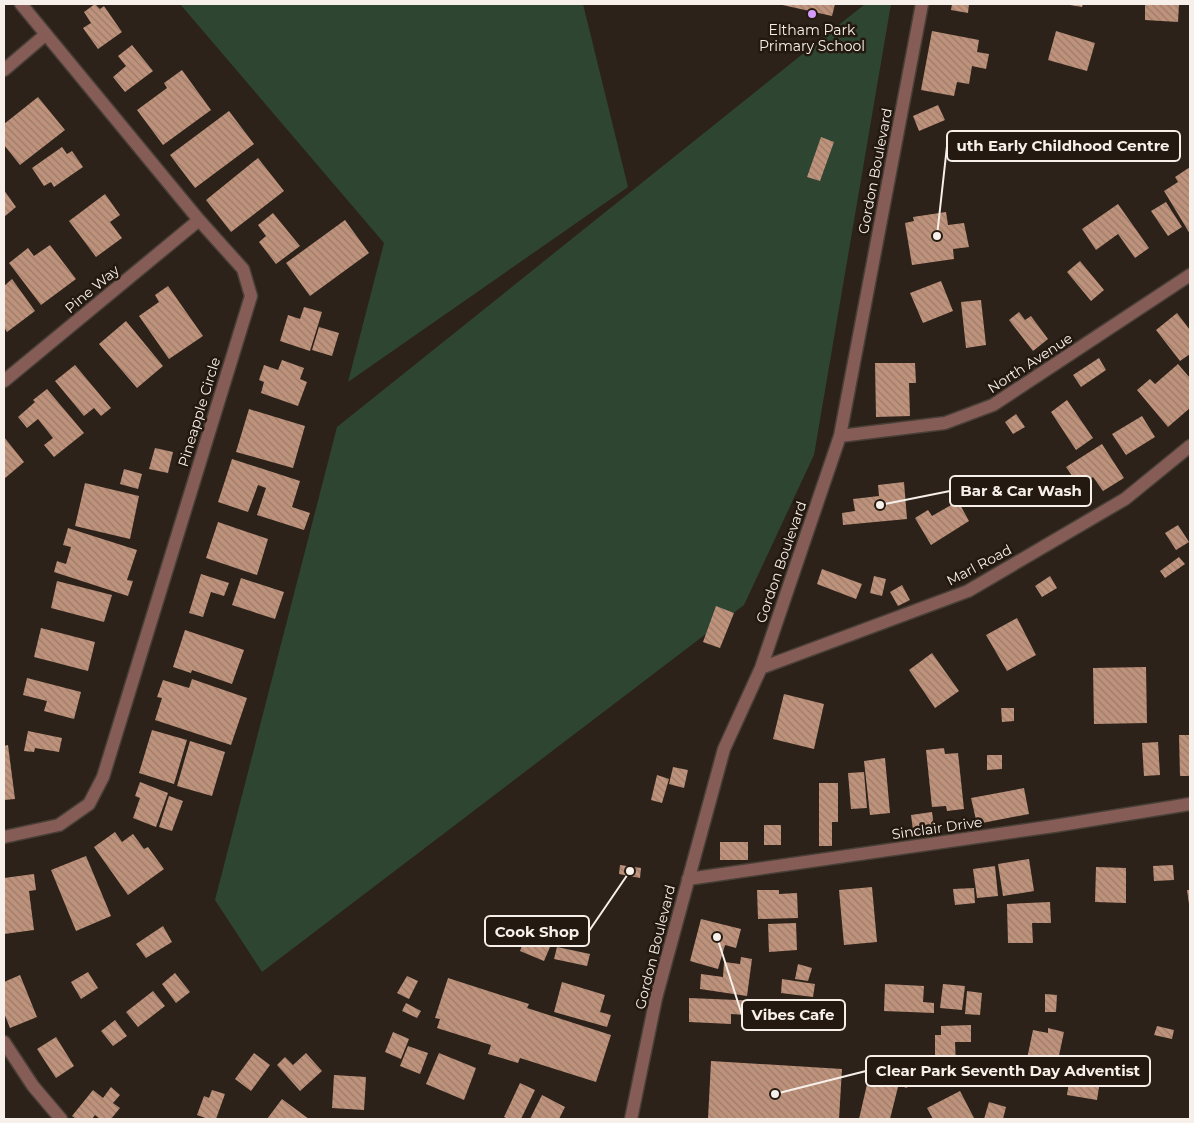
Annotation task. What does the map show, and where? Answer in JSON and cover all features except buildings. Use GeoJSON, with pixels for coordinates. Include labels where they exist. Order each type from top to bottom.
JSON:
{"type":"FeatureCollection","features":[{"type":"Feature","properties":{"kind":"street","name":"Pineapple Circle"},"geometry":{"type":"LineString","coordinates":[[4,837],[59,825],[89,804],[103,777],[251,296],[243,269],[199,220],[21,4]]}},
{"type":"Feature","properties":{"kind":"street","name":"Gordon Boulevard"},"geometry":{"type":"LineString","coordinates":[[631,1119],[656,998],[724,749],[761,668],[840,436],[922,4]]}},
{"type":"Feature","properties":{"kind":"street"},"geometry":{"type":"LineString","coordinates":[[4,70],[46,35]]}},
{"type":"Feature","properties":{"kind":"street","name":"Pine Way"},"geometry":{"type":"LineString","coordinates":[[4,381],[199,220]]}},
{"type":"Feature","properties":{"kind":"street","name":"North Avenue"},"geometry":{"type":"LineString","coordinates":[[840,436],[945,423],[994,405],[1190,275]]}},
{"type":"Feature","properties":{"kind":"street","name":"Marl Road"},"geometry":{"type":"LineString","coordinates":[[761,668],[968,591],[1125,499],[1190,446]]}},
{"type":"Feature","properties":{"kind":"street","name":"Sinclair Drive"},"geometry":{"type":"LineString","coordinates":[[688,879],[1054,826],[1190,804]]}},
{"type":"Feature","properties":{"kind":"street"},"geometry":{"type":"LineString","coordinates":[[4,1042],[33,1086],[61,1119]]}},
{"type":"Feature","properties":{"kind":"green space"},"geometry":{"type":"Polygon","coordinates":[[[180,4],[583,4],[628,187],[348,382],[384,243],[180,4]]]}},
{"type":"Feature","properties":{"kind":"green space"},"geometry":{"type":"Polygon","coordinates":[[[865,4],[891,4],[814,455],[744,605],[262,972],[215,900],[337,427],[865,4]]]}},
{"type":"Feature","properties":{"kind":"place","name":"Eltham Park Primary School"},"geometry":{"type":"Point","coordinates":[812,14]}},
{"type":"Feature","properties":{"kind":"place","name":"uth Early Childhood Centre"},"geometry":{"type":"Point","coordinates":[937,236]}},
{"type":"Feature","properties":{"kind":"place","name":"Bar & Car Wash"},"geometry":{"type":"Point","coordinates":[880,505]}},
{"type":"Feature","properties":{"kind":"place","name":"Cook Shop"},"geometry":{"type":"Point","coordinates":[630,871]}},
{"type":"Feature","properties":{"kind":"place","name":"Vibes Cafe"},"geometry":{"type":"Point","coordinates":[717,937]}},
{"type":"Feature","properties":{"kind":"place","name":"Clear Park Seventh Day Adventist"},"geometry":{"type":"Point","coordinates":[775,1094]}}]}
